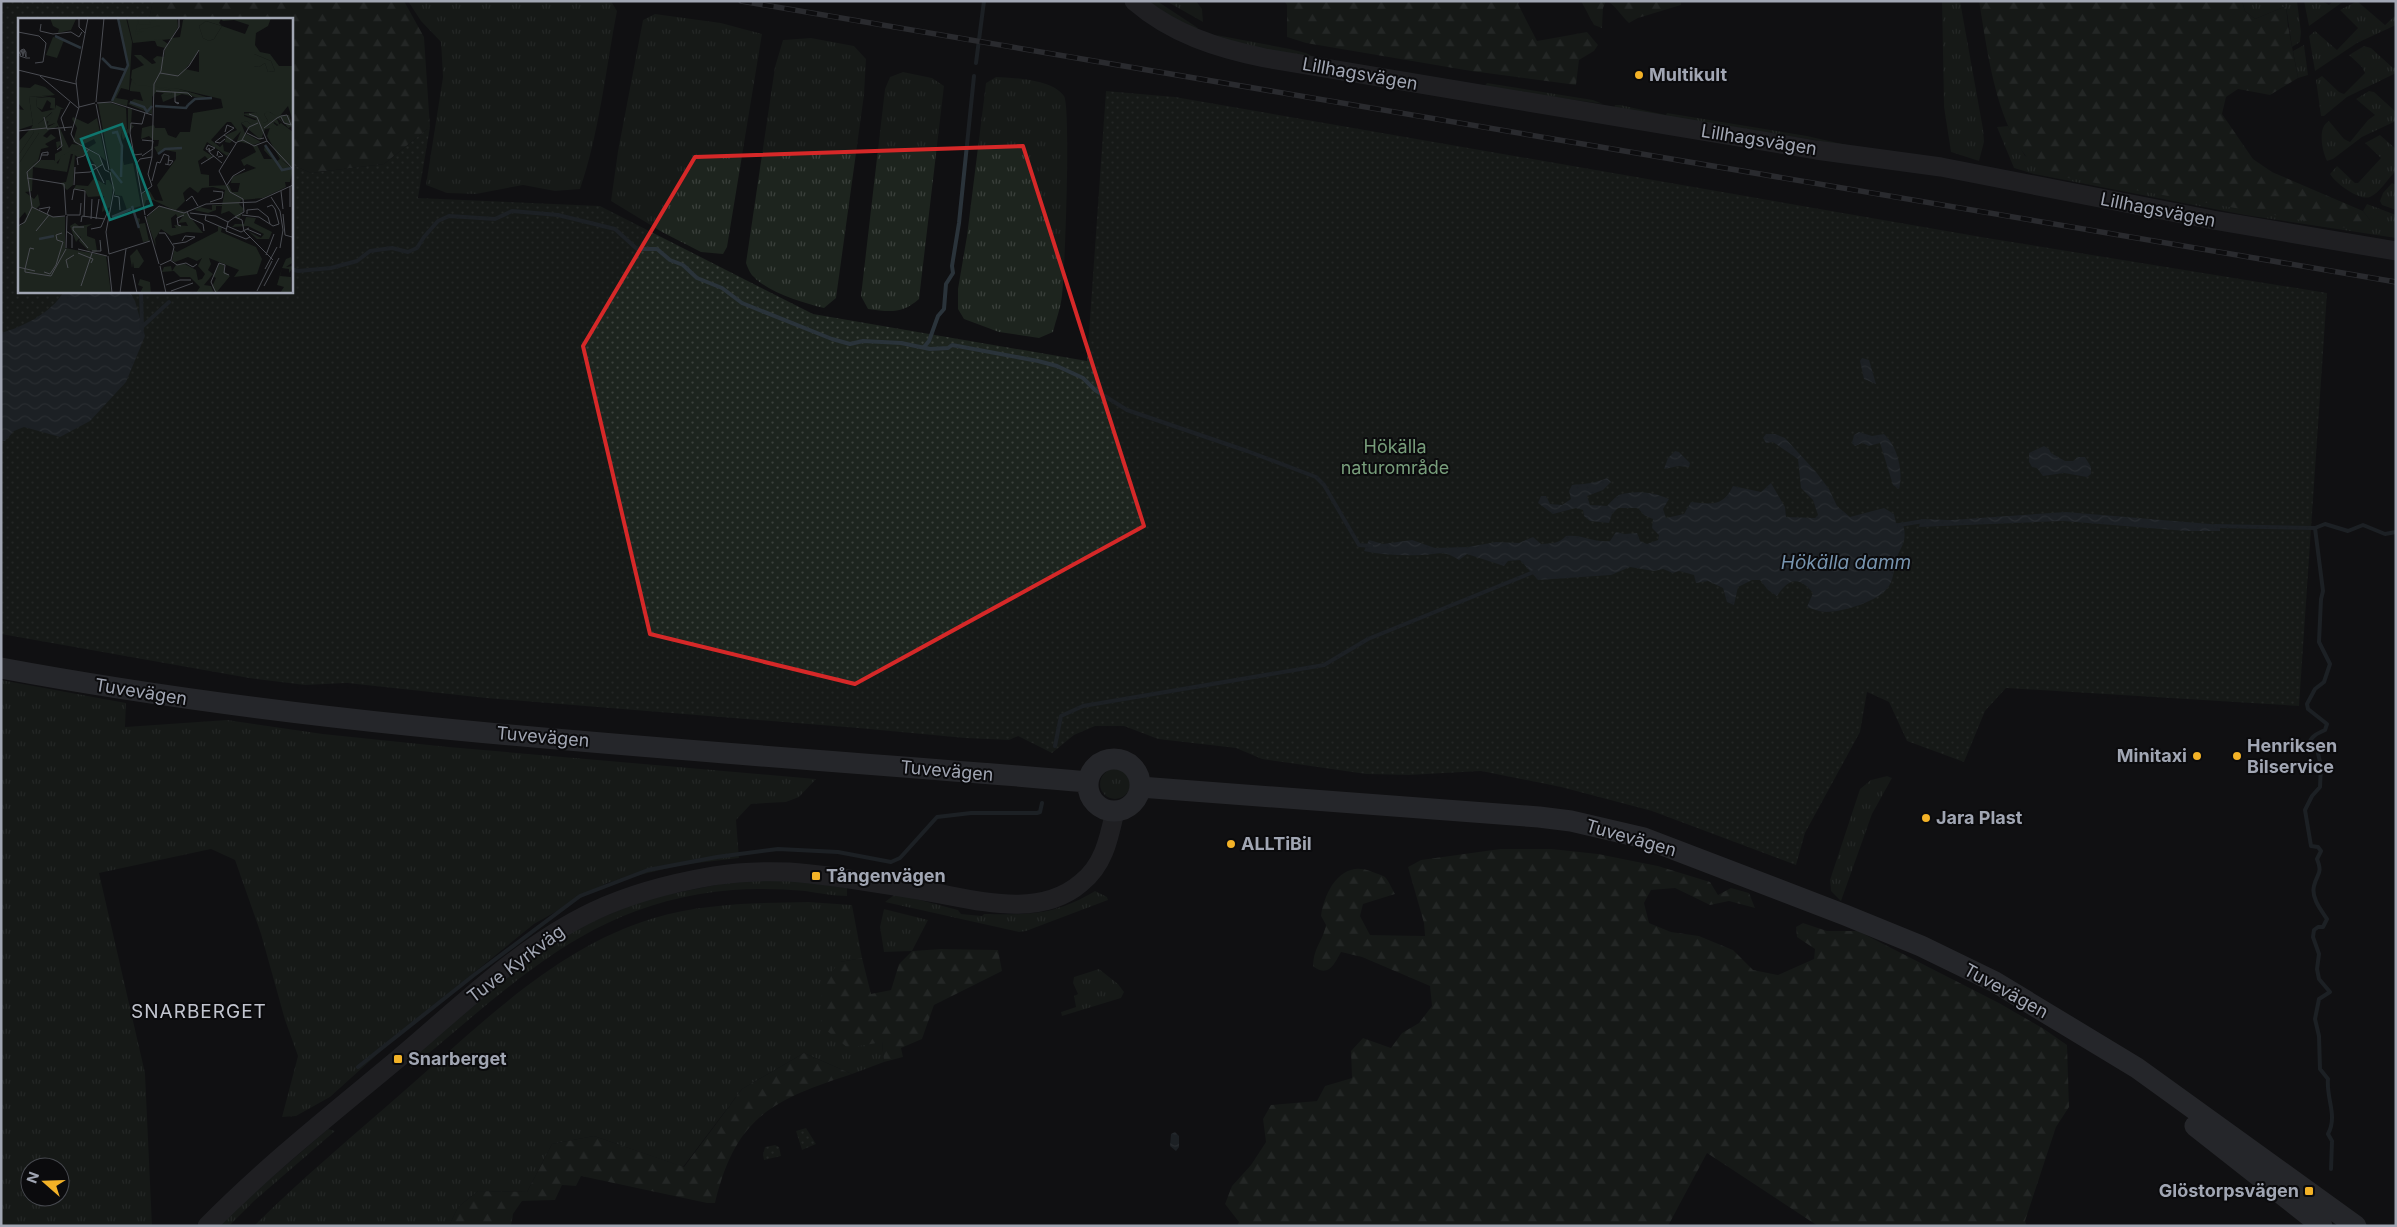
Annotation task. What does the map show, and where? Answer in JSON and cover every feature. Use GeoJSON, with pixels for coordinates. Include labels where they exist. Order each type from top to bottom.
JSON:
{"type":"FeatureCollection","features":[{"type":"Feature","properties":{"kind":"main road","name":"Tuvevägen"},"geometry":{"type":"LineString","coordinates":[[1,668],[197,701],[334,718],[637,746],[1088,782]]}},
{"type":"Feature","properties":{"kind":"main road"},"geometry":{"type":"LineString","coordinates":[[1117,759],[1134,768],[1138,774],[1140,787],[1132,804],[1115,811],[1097,805],[1090,794],[1088,782],[1093,770],[1098,765],[1104,761],[1117,759]]}},
{"type":"Feature","properties":{"kind":"main road","name":"Tuvevägen"},"geometry":{"type":"LineString","coordinates":[[1140,787],[1539,817],[1571,821],[1644,838],[1806,899],[1921,946],[1995,982],[2137,1068],[2356,1226]]}},
{"type":"Feature","properties":{"kind":"main road","name":"Tuvevägen"},"geometry":{"type":"LineString","coordinates":[[2083,1037],[2129,1076],[2322,1226]]}},
{"type":"Feature","properties":{"kind":"street","name":"Lillhagsvägen"},"geometry":{"type":"LineString","coordinates":[[1134,1],[1167,26],[1188,36],[1228,50],[1265,58],[1816,150],[1941,167],[2212,220],[2396,251]]}},
{"type":"Feature","properties":{"kind":"street","name":"Tuve Kyrkväg"},"geometry":{"type":"LineString","coordinates":[[206,1226],[271,1165],[488,983],[548,937],[595,911],[637,894],[681,882],[716,876],[760,872],[816,876],[1004,904],[1040,902],[1071,890],[1087,878],[1099,863],[1105,851],[1115,811]]}},
{"type":"Feature","properties":{"kind":"highlighted area"},"geometry":{"type":"Polygon","coordinates":[[[1023,146],[1144,526],[855,684],[650,634],[583,346],[695,157],[1023,146]]]}},
{"type":"Feature","properties":{"kind":"green space","name":"Hökälla naturområde"},"geometry":{"type":"Polygon","coordinates":[[[1,1],[153,1],[149,18],[18,18],[18,292],[292,292],[292,164],[311,173],[384,164],[430,127],[418,198],[600,206],[813,314],[1087,361],[1106,91],[1175,97],[1987,238],[2327,293],[2299,706],[2006,688],[1985,711],[1964,762],[1907,741],[1889,702],[1867,692],[1860,732],[1805,833],[1796,865],[1652,811],[1561,787],[1481,771],[1409,775],[1366,774],[1262,759],[1236,748],[1158,739],[1124,726],[1095,726],[1074,735],[1052,753],[1018,736],[1009,740],[965,738],[486,698],[347,683],[305,685],[249,678],[1,634],[1,1]]]}},
{"type":"Feature","properties":{"kind":"green space"},"geometry":{"type":"Polygon","coordinates":[[[153,1],[404,1],[424,37],[430,127],[384,164],[311,173],[292,164],[292,18],[149,18],[153,1]]]}},
{"type":"Feature","properties":{"kind":"green space"},"geometry":{"type":"Polygon","coordinates":[[[408,1],[611,1],[617,11],[597,124],[580,189],[555,191],[523,185],[476,194],[447,193],[426,185],[443,77],[441,42],[421,21],[408,1]]]}},
{"type":"Feature","properties":{"kind":"green space"},"geometry":{"type":"Polygon","coordinates":[[[1147,1],[1157,1],[1198,28],[1193,30],[1147,1]]]}},
{"type":"Feature","properties":{"kind":"green space"},"geometry":{"type":"Polygon","coordinates":[[[1166,1],[1196,1],[1202,9],[1203,22],[1166,1]]]}},
{"type":"Feature","properties":{"kind":"green space"},"geometry":{"type":"Polygon","coordinates":[[[1284,1],[1520,1],[1518,4],[1537,41],[1587,32],[1598,45],[1594,51],[1579,60],[1576,85],[1471,71],[1306,43],[1287,37],[1287,5],[1284,1]]]}},
{"type":"Feature","properties":{"kind":"green space"},"geometry":{"type":"Polygon","coordinates":[[[1581,1],[1606,1],[1603,8],[1602,28],[1594,25],[1581,1]]]}},
{"type":"Feature","properties":{"kind":"green space"},"geometry":{"type":"Polygon","coordinates":[[[1607,1],[1681,1],[1681,5],[1638,18],[1629,23],[1607,1]]]}},
{"type":"Feature","properties":{"kind":"green space"},"geometry":{"type":"Polygon","coordinates":[[[1942,1],[1960,1],[1983,129],[1984,142],[1979,161],[1951,152],[1944,107],[1942,1]]]}},
{"type":"Feature","properties":{"kind":"green space"},"geometry":{"type":"Polygon","coordinates":[[[1979,1],[2242,1],[2245,11],[2255,19],[2286,6],[2298,78],[2270,95],[2238,89],[2226,97],[2222,114],[2253,159],[2272,172],[2363,211],[2370,220],[2366,228],[2357,230],[2057,176],[2040,167],[2025,155],[2006,122],[1994,82],[1979,1]]]}},
{"type":"Feature","properties":{"kind":"green space"},"geometry":{"type":"Polygon","coordinates":[[[2242,1],[2297,1],[2301,32],[2300,42],[2292,47],[2286,6],[2255,19],[2245,11],[2242,1]]]}},
{"type":"Feature","properties":{"kind":"green space"},"geometry":{"type":"Polygon","coordinates":[[[2304,1],[2322,1],[2329,5],[2333,1],[2344,1],[2309,26],[2304,1]]]}},
{"type":"Feature","properties":{"kind":"green space"},"geometry":{"type":"Polygon","coordinates":[[[2357,1],[2385,25],[2396,15],[2396,25],[2357,43],[2315,71],[2309,36],[2315,31],[2337,50],[2358,28],[2340,10],[2357,1]]]}},
{"type":"Feature","properties":{"kind":"green space"},"geometry":{"type":"Polygon","coordinates":[[[655,14],[721,23],[762,34],[727,247],[723,254],[701,252],[662,232],[611,201],[618,151],[643,20],[655,14]]]}},
{"type":"Feature","properties":{"kind":"green space"},"geometry":{"type":"Polygon","coordinates":[[[1216,35],[1290,49],[1316,58],[1257,50],[1216,35]]]}},
{"type":"Feature","properties":{"kind":"green space"},"geometry":{"type":"Polygon","coordinates":[[[811,38],[854,46],[866,59],[864,95],[836,298],[824,308],[777,293],[768,288],[753,276],[746,263],[775,67],[783,40],[811,38]]]}},
{"type":"Feature","properties":{"kind":"green space"},"geometry":{"type":"Polygon","coordinates":[[[2304,45],[2308,75],[2298,78],[2293,51],[2304,45]]]}},
{"type":"Feature","properties":{"kind":"green space"},"geometry":{"type":"Polygon","coordinates":[[[2364,46],[2371,48],[2393,68],[2396,67],[2396,73],[2347,97],[2324,116],[2321,116],[2316,80],[2322,76],[2339,92],[2344,94],[2365,73],[2362,67],[2349,55],[2364,46]]]}},
{"type":"Feature","properties":{"kind":"green space"},"geometry":{"type":"Polygon","coordinates":[[[903,72],[932,78],[944,86],[919,299],[901,310],[883,311],[868,309],[861,296],[885,89],[890,77],[903,72]]]}},
{"type":"Feature","properties":{"kind":"green space"},"geometry":{"type":"Polygon","coordinates":[[[996,77],[1033,80],[1051,86],[1064,96],[1066,107],[1067,191],[1062,295],[1053,332],[1039,338],[999,332],[964,319],[958,309],[958,289],[967,236],[986,83],[996,77]]]}},
{"type":"Feature","properties":{"kind":"green space"},"geometry":{"type":"Polygon","coordinates":[[[1487,83],[1593,100],[1603,104],[1484,87],[1487,83]]]}},
{"type":"Feature","properties":{"kind":"green space"},"geometry":{"type":"Polygon","coordinates":[[[2369,91],[2374,92],[2396,112],[2396,121],[2362,137],[2333,159],[2327,161],[2322,140],[2325,124],[2329,121],[2344,139],[2350,142],[2368,120],[2375,115],[2356,99],[2369,91]]]}},
{"type":"Feature","properties":{"kind":"green space"},"geometry":{"type":"Polygon","coordinates":[[[1615,105],[1666,115],[1667,113],[1807,136],[1851,146],[1614,108],[1615,105]]]}},
{"type":"Feature","properties":{"kind":"green space"},"geometry":{"type":"Polygon","coordinates":[[[2008,126],[2025,156],[2370,220],[2363,211],[2367,204],[2396,215],[2396,238],[2245,215],[2034,174],[2014,168],[1997,127],[2008,126]]]}},
{"type":"Feature","properties":{"kind":"green space"},"geometry":{"type":"Polygon","coordinates":[[[2380,135],[2396,149],[2396,171],[2381,189],[2374,195],[2365,198],[2354,194],[2342,186],[2330,174],[2337,166],[2355,183],[2358,183],[2381,158],[2365,143],[2380,135]]]}},
{"type":"Feature","properties":{"kind":"green space"},"geometry":{"type":"Polygon","coordinates":[[[2392,183],[2396,185],[2396,210],[2382,205],[2380,201],[2383,193],[2392,183]]]}},
{"type":"Feature","properties":{"kind":"green space"},"geometry":{"type":"Polygon","coordinates":[[[1,680],[126,703],[125,727],[227,720],[323,734],[449,747],[816,779],[799,797],[786,802],[751,804],[736,820],[739,858],[681,865],[607,883],[534,924],[412,1023],[330,1097],[296,1116],[282,1117],[298,1056],[285,1020],[261,934],[235,860],[211,849],[99,873],[145,1073],[152,1226],[1,1226],[1,680]]]}},
{"type":"Feature","properties":{"kind":"green space"},"geometry":{"type":"Polygon","coordinates":[[[1115,769],[1126,773],[1130,784],[1126,795],[1115,799],[1104,795],[1100,784],[1104,773],[1115,769]]]}},
{"type":"Feature","properties":{"kind":"green space"},"geometry":{"type":"Polygon","coordinates":[[[1887,776],[1892,778],[1872,814],[1841,901],[1831,891],[1830,880],[1860,789],[1871,780],[1887,776]]]}},
{"type":"Feature","properties":{"kind":"green space"},"geometry":{"type":"Polygon","coordinates":[[[1500,849],[1552,849],[1598,854],[1658,866],[1710,882],[1718,895],[1731,888],[1749,893],[1755,908],[1729,901],[1710,905],[1675,888],[1651,890],[1644,903],[1649,923],[1671,932],[1699,936],[1733,950],[1753,970],[1778,975],[1814,959],[1815,949],[1797,937],[1796,927],[1803,923],[1827,931],[1858,931],[1999,1003],[2044,1029],[2067,1045],[2069,1107],[2056,1127],[2025,1221],[2027,1226],[1818,1226],[1707,1153],[1668,1226],[1237,1226],[1239,1222],[1225,1204],[1232,1186],[1251,1165],[1266,1142],[1263,1119],[1271,1105],[1317,1101],[1325,1086],[1352,1078],[1351,1051],[1363,1038],[1391,1048],[1402,1033],[1419,1023],[1432,1006],[1430,986],[1362,957],[1341,952],[1333,965],[1327,970],[1323,971],[1313,966],[1316,949],[1326,925],[1321,916],[1330,888],[1343,874],[1351,870],[1360,869],[1384,876],[1395,894],[1363,904],[1360,916],[1370,935],[1425,936],[1424,923],[1408,867],[1421,860],[1500,849]]]}},
{"type":"Feature","properties":{"kind":"green space"},"geometry":{"type":"Polygon","coordinates":[[[789,880],[847,888],[847,896],[787,890],[733,890],[683,897],[637,910],[596,929],[558,951],[521,977],[411,1068],[406,1061],[510,973],[575,929],[645,899],[736,881],[789,880]]]}},
{"type":"Feature","properties":{"kind":"green space"},"geometry":{"type":"Polygon","coordinates":[[[1095,891],[1107,897],[1108,900],[1019,932],[885,902],[894,895],[901,895],[958,910],[961,914],[982,916],[984,914],[1042,912],[1067,905],[1095,891]]]}},
{"type":"Feature","properties":{"kind":"green space"},"geometry":{"type":"Polygon","coordinates":[[[808,902],[852,905],[862,958],[840,962],[882,1042],[884,1062],[852,1074],[804,1053],[742,1089],[683,1167],[594,1136],[552,1144],[527,1192],[478,1191],[458,1207],[449,1226],[254,1226],[309,1174],[490,1015],[552,968],[584,948],[618,931],[654,918],[692,909],[731,905],[808,902]]]}},
{"type":"Feature","properties":{"kind":"green space"},"geometry":{"type":"Polygon","coordinates":[[[884,909],[928,920],[912,951],[884,952],[880,927],[884,909]]]}},
{"type":"Feature","properties":{"kind":"green space"},"geometry":{"type":"Polygon","coordinates":[[[941,949],[998,950],[1002,971],[934,1005],[922,1039],[901,1048],[903,1057],[884,1062],[882,1042],[848,1048],[821,1026],[822,983],[840,962],[862,958],[871,994],[891,990],[899,964],[912,951],[941,949]]]}},
{"type":"Feature","properties":{"kind":"green space"},"geometry":{"type":"Polygon","coordinates":[[[1099,969],[1118,984],[1124,992],[1121,998],[1062,1016],[1061,1012],[1076,1007],[1074,996],[1078,994],[1073,983],[1074,977],[1099,969]]]}},
{"type":"Feature","properties":{"kind":"green space"},"geometry":{"type":"Polygon","coordinates":[[[804,1053],[852,1074],[800,1093],[779,1103],[762,1116],[747,1131],[734,1150],[715,1203],[707,1203],[581,1176],[576,1186],[562,1185],[555,1200],[522,1201],[513,1214],[511,1226],[449,1226],[458,1207],[478,1191],[527,1192],[552,1144],[594,1136],[684,1167],[742,1089],[804,1053]]]}},
{"type":"Feature","properties":{"kind":"green space"},"geometry":{"type":"Polygon","coordinates":[[[806,1128],[816,1144],[802,1150],[796,1131],[806,1128]]]}},
{"type":"Feature","properties":{"kind":"green space"},"geometry":{"type":"Polygon","coordinates":[[[328,1129],[335,1131],[254,1201],[229,1226],[215,1226],[328,1129]]]}},
{"type":"Feature","properties":{"kind":"green space"},"geometry":{"type":"Polygon","coordinates":[[[775,1145],[779,1147],[781,1156],[764,1160],[765,1147],[775,1145]]]}},
{"type":"Feature","properties":{"kind":"water"},"geometry":{"type":"Polygon","coordinates":[[[63,292],[127,292],[131,294],[135,301],[145,336],[126,382],[90,421],[60,437],[24,427],[14,431],[5,441],[1,441],[1,333],[37,318],[59,299],[63,292]]]}},
{"type":"Feature","properties":{"kind":"water"},"geometry":{"type":"Polygon","coordinates":[[[1862,358],[1869,360],[1876,384],[1864,379],[1860,361],[1862,358]]]}},
{"type":"Feature","properties":{"kind":"water"},"geometry":{"type":"Polygon","coordinates":[[[1859,432],[1872,436],[1884,434],[1889,439],[1896,452],[1900,467],[1899,489],[1893,485],[1880,443],[1869,446],[1862,443],[1855,446],[1852,443],[1854,435],[1859,432]]]}},
{"type":"Feature","properties":{"kind":"water","name":"Hökälla damm"},"geometry":{"type":"Polygon","coordinates":[[[1766,434],[1775,434],[1785,438],[1829,489],[1837,506],[1850,517],[1884,508],[1894,514],[1896,523],[1903,524],[1903,545],[1896,561],[1892,579],[1889,586],[1878,596],[1851,608],[1824,612],[1807,607],[1813,593],[1799,582],[1794,581],[1790,583],[1777,596],[1768,590],[1760,580],[1752,580],[1738,587],[1734,605],[1727,602],[1723,588],[1708,581],[1696,583],[1694,575],[1679,571],[1673,573],[1663,569],[1654,571],[1630,567],[1611,575],[1538,580],[1520,560],[1508,561],[1504,566],[1467,554],[1459,560],[1440,553],[1400,555],[1364,551],[1369,540],[1383,544],[1412,540],[1435,548],[1468,547],[1496,542],[1519,543],[1533,537],[1541,544],[1555,543],[1566,536],[1610,541],[1616,532],[1625,534],[1637,533],[1640,541],[1647,544],[1658,540],[1659,535],[1652,528],[1653,519],[1644,515],[1638,508],[1618,508],[1612,514],[1609,523],[1590,521],[1584,516],[1583,510],[1576,508],[1553,514],[1538,503],[1541,496],[1546,496],[1550,504],[1562,505],[1571,499],[1569,491],[1572,485],[1585,484],[1607,478],[1611,482],[1603,490],[1587,496],[1590,505],[1607,506],[1617,496],[1625,493],[1651,493],[1669,499],[1663,509],[1666,518],[1684,514],[1691,502],[1716,503],[1721,501],[1733,486],[1761,492],[1771,483],[1785,507],[1786,517],[1815,518],[1818,515],[1813,500],[1801,488],[1798,459],[1773,442],[1766,443],[1763,438],[1766,434]]]}},
{"type":"Feature","properties":{"kind":"water"},"geometry":{"type":"Polygon","coordinates":[[[2044,446],[2051,453],[2065,461],[2073,461],[2078,457],[2085,457],[2091,467],[2091,474],[2087,477],[2064,473],[2043,476],[2037,468],[2032,467],[2029,462],[2029,453],[2044,446]]]}},
{"type":"Feature","properties":{"kind":"water"},"geometry":{"type":"Polygon","coordinates":[[[1675,451],[1679,452],[1690,463],[1689,467],[1679,466],[1664,469],[1668,458],[1675,451]]]}},
{"type":"Feature","properties":{"kind":"water"},"geometry":{"type":"Polygon","coordinates":[[[2066,512],[2220,525],[2220,531],[2186,531],[2063,521],[1919,527],[1921,519],[1951,520],[2066,512]]]}},
{"type":"Feature","properties":{"kind":"water"},"geometry":{"type":"Polygon","coordinates":[[[1175,1132],[1179,1136],[1179,1147],[1176,1151],[1170,1146],[1171,1134],[1175,1132]]]}},
{"type":"Feature","properties":{"kind":"waterway"},"geometry":{"type":"LineString","coordinates":[[976,63],[984,1]]}},
{"type":"Feature","properties":{"kind":"waterway"},"geometry":{"type":"LineString","coordinates":[[924,347],[929,341],[938,316],[944,309],[946,284],[953,273],[952,266],[959,223],[974,76]]}},
{"type":"Feature","properties":{"kind":"waterway"},"geometry":{"type":"LineString","coordinates":[[292,269],[298,271],[331,268],[357,261],[370,251],[392,248],[408,252],[417,248],[438,221],[449,216],[495,219],[512,211],[558,215],[615,229],[637,249],[657,249],[670,260],[683,265],[697,278],[722,288],[742,303],[832,339],[850,344],[863,341],[901,343],[930,349],[948,348],[952,345],[1057,366],[1083,378],[1095,390],[1127,410],[1316,477],[1324,485],[1359,545],[1371,546]]}},
{"type":"Feature","properties":{"kind":"waterway"},"geometry":{"type":"LineString","coordinates":[[141,292],[142,329]]}},
{"type":"Feature","properties":{"kind":"waterway"},"geometry":{"type":"LineString","coordinates":[[143,326],[169,302]]}},
{"type":"Feature","properties":{"kind":"waterway"},"geometry":{"type":"LineString","coordinates":[[1899,525],[1924,521]]}},
{"type":"Feature","properties":{"kind":"waterway"},"geometry":{"type":"LineString","coordinates":[[2215,526],[2315,528],[2325,524],[2348,531],[2363,525],[2385,534],[2396,532]]}},
{"type":"Feature","properties":{"kind":"waterway"},"geometry":{"type":"LineString","coordinates":[[2315,528],[2323,591],[2319,642],[2330,664],[2324,682],[2315,689],[2307,704],[2308,709],[2327,724],[2325,730],[2313,737],[2309,744],[2317,749],[2321,766],[2320,787],[2312,796],[2305,810],[2311,846],[2318,847],[2321,851],[2317,859],[2319,871],[2313,890],[2314,895],[2317,904],[2327,919],[2323,927],[2318,927],[2314,930],[2313,937],[2319,954],[2317,969],[2319,979],[2330,992],[2319,999],[2315,1019],[2319,1036],[2320,1069],[2328,1079],[2332,1114],[2331,1127],[2328,1134],[2332,1141],[2331,1169]]}},
{"type":"Feature","properties":{"kind":"waterway"},"geometry":{"type":"LineString","coordinates":[[1055,746],[1061,716],[1083,706],[1324,665],[1368,639],[1536,571]]}},
{"type":"Feature","properties":{"kind":"waterway"},"geometry":{"type":"LineString","coordinates":[[358,1067],[474,975],[580,896],[648,870],[717,857],[778,849],[838,852],[891,862],[900,858],[937,817],[971,813],[1037,813],[1040,812],[1042,803]]}},
{"type":"Feature","properties":{"kind":"railway"},"geometry":{"type":"LineString","coordinates":[[741,1],[2396,282]]}},
{"type":"Feature","properties":{"kind":"place","name":"Multikult"},"geometry":{"type":"Point","coordinates":[1639,75]}},
{"type":"Feature","properties":{"kind":"place","name":"Minitaxi"},"geometry":{"type":"Point","coordinates":[2197,756]}},
{"type":"Feature","properties":{"kind":"place","name":"Henriksen Bilservice"},"geometry":{"type":"Point","coordinates":[2237,756]}},
{"type":"Feature","properties":{"kind":"place","name":"Jara Plast"},"geometry":{"type":"Point","coordinates":[1926,818]}},
{"type":"Feature","properties":{"kind":"place","name":"ALLTiBil"},"geometry":{"type":"Point","coordinates":[1231,844]}},
{"type":"Feature","properties":{"kind":"place","name":"Tångenvägen"},"geometry":{"type":"Point","coordinates":[816,876]}},
{"type":"Feature","properties":{"kind":"place","name":"Snarberget"},"geometry":{"type":"Point","coordinates":[398,1059]}},
{"type":"Feature","properties":{"kind":"place","name":"Glöstorpsvägen"},"geometry":{"type":"Point","coordinates":[2309,1191]}},
{"type":"Feature","properties":{"kind":"district","name":"SNARBERGET"},"geometry":{"type":"Point","coordinates":[199,1011]}}]}
